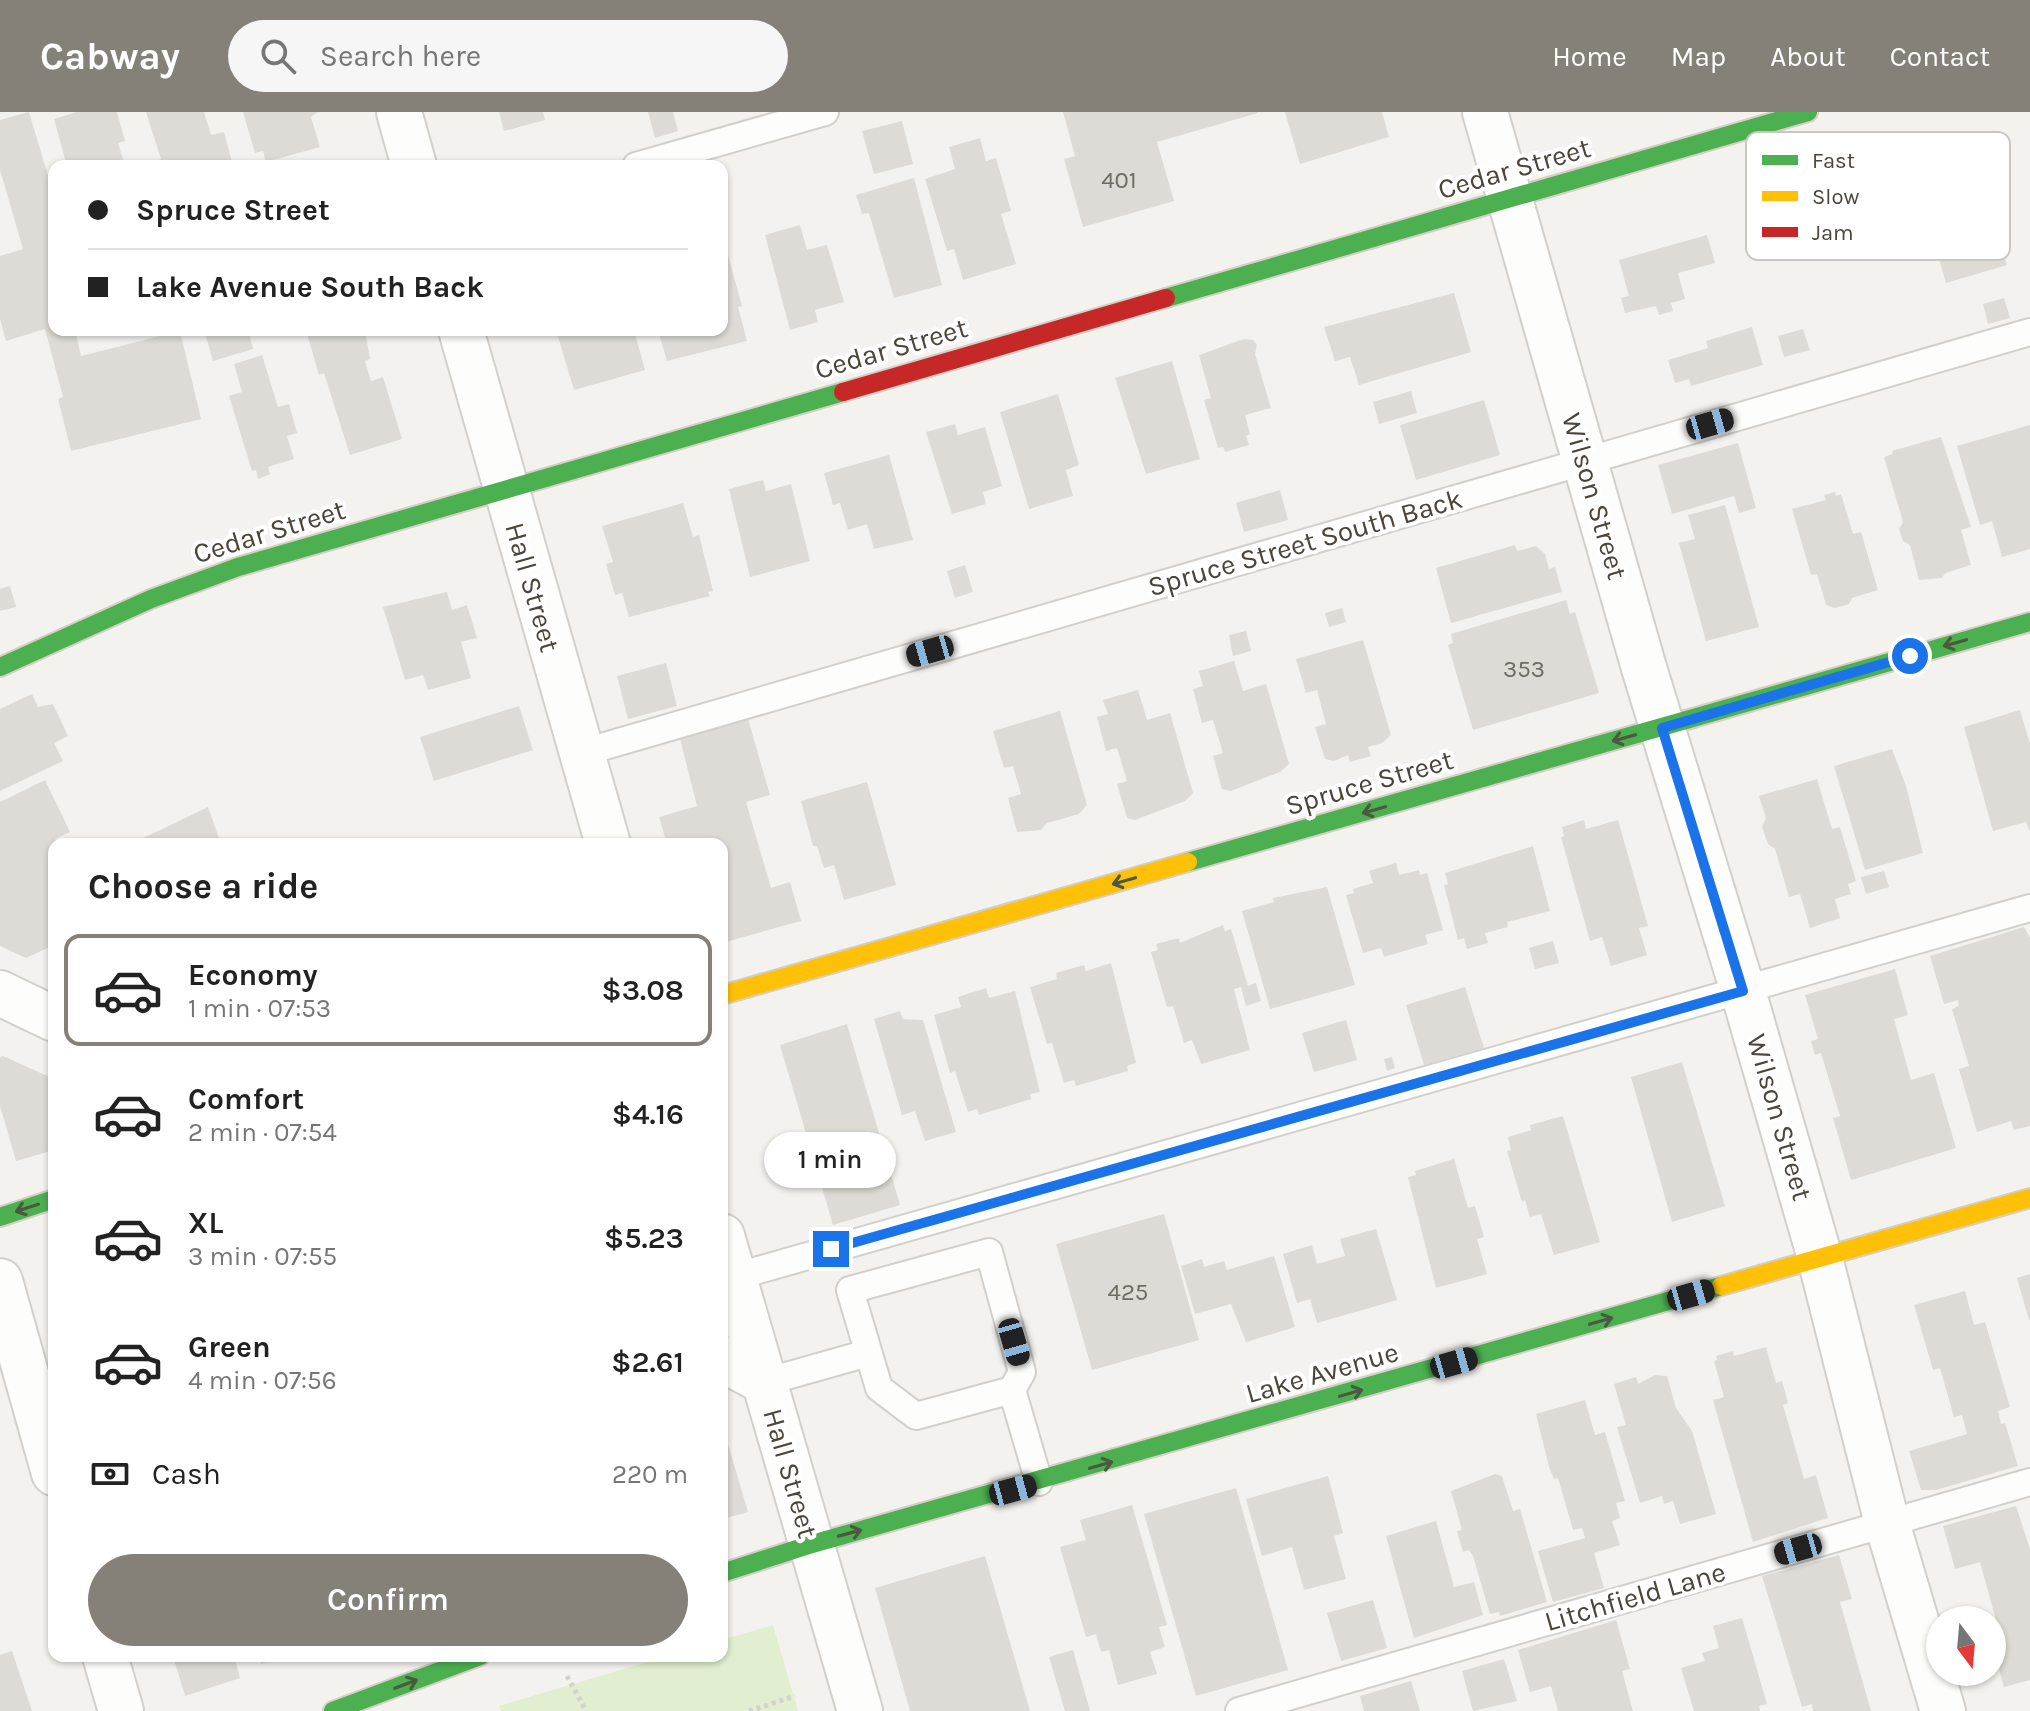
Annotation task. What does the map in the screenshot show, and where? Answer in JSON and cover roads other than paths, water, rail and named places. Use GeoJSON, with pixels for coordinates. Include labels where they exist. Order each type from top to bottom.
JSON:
{"type":"FeatureCollection","features":[{"type":"Feature","properties":{"kind":"street"},"geometry":{"type":"LineString","coordinates":[[399,112],[412,160]]}},
{"type":"Feature","properties":{"kind":"street","name":"Wilson Street"},"geometry":{"type":"LineString","coordinates":[[1485,112],[1662,728],[1743,991],[1820,1258],[1887,1523],[1943,1711]]}},
{"type":"Feature","properties":{"kind":"street","name":"Cedar Street"},"geometry":{"type":"LineString","coordinates":[[0,667],[136,605],[238,567],[1808,112]]}},
{"type":"Feature","properties":{"kind":"street","name":"Hall Street"},"geometry":{"type":"LineString","coordinates":[[463,336],[606,838]]}},
{"type":"Feature","properties":{"kind":"street","name":"Spruce Street"},"geometry":{"type":"LineString","coordinates":[[728,993],[2030,622]]}},
{"type":"Feature","properties":{"kind":"street"},"geometry":{"type":"LineString","coordinates":[[0,993],[48,1016]]}},
{"type":"Feature","properties":{"kind":"street","name":"Lake Avenue"},"geometry":{"type":"LineString","coordinates":[[728,1571],[812,1544],[2030,1198]]}},
{"type":"Feature","properties":{"kind":"street"},"geometry":{"type":"LineString","coordinates":[[0,1217],[48,1201]]}},
{"type":"Feature","properties":{"kind":"street","name":"Hall Street"},"geometry":{"type":"LineString","coordinates":[[728,1256],[860,1711]]}},
{"type":"Feature","properties":{"kind":"street"},"geometry":{"type":"LineString","coordinates":[[0,1281],[48,1452]]}},
{"type":"Feature","properties":{"kind":"street"},"geometry":{"type":"LineString","coordinates":[[728,1362],[765,1382]]}},
{"type":"Feature","properties":{"kind":"street"},"geometry":{"type":"LineString","coordinates":[[107,1662],[121,1711]]}},
{"type":"Feature","properties":{"kind":"street"},"geometry":{"type":"LineString","coordinates":[[333,1711],[464,1662]]}},
{"type":"Feature","properties":{"kind":"lane"},"geometry":{"type":"LineString","coordinates":[[657,160],[825,112]]}},
{"type":"Feature","properties":{"kind":"lane","name":"Spruce Street South Back"},"geometry":{"type":"LineString","coordinates":[[581,753],[2030,332]]}},
{"type":"Feature","properties":{"kind":"lane"},"geometry":{"type":"LineString","coordinates":[[734,1277],[2030,908]]}},
{"type":"Feature","properties":{"kind":"lane"},"geometry":{"type":"LineString","coordinates":[[1012,1390],[916,1416],[879,1388],[850,1290],[989,1252],[1022,1372],[1012,1390],[1039,1482]]}},
{"type":"Feature","properties":{"kind":"lane"},"geometry":{"type":"LineString","coordinates":[[765,1382],[868,1353]]}},
{"type":"Feature","properties":{"kind":"lane","name":"Litchfield Lane"},"geometry":{"type":"LineString","coordinates":[[1239,1711],[2030,1482]]}}]}
